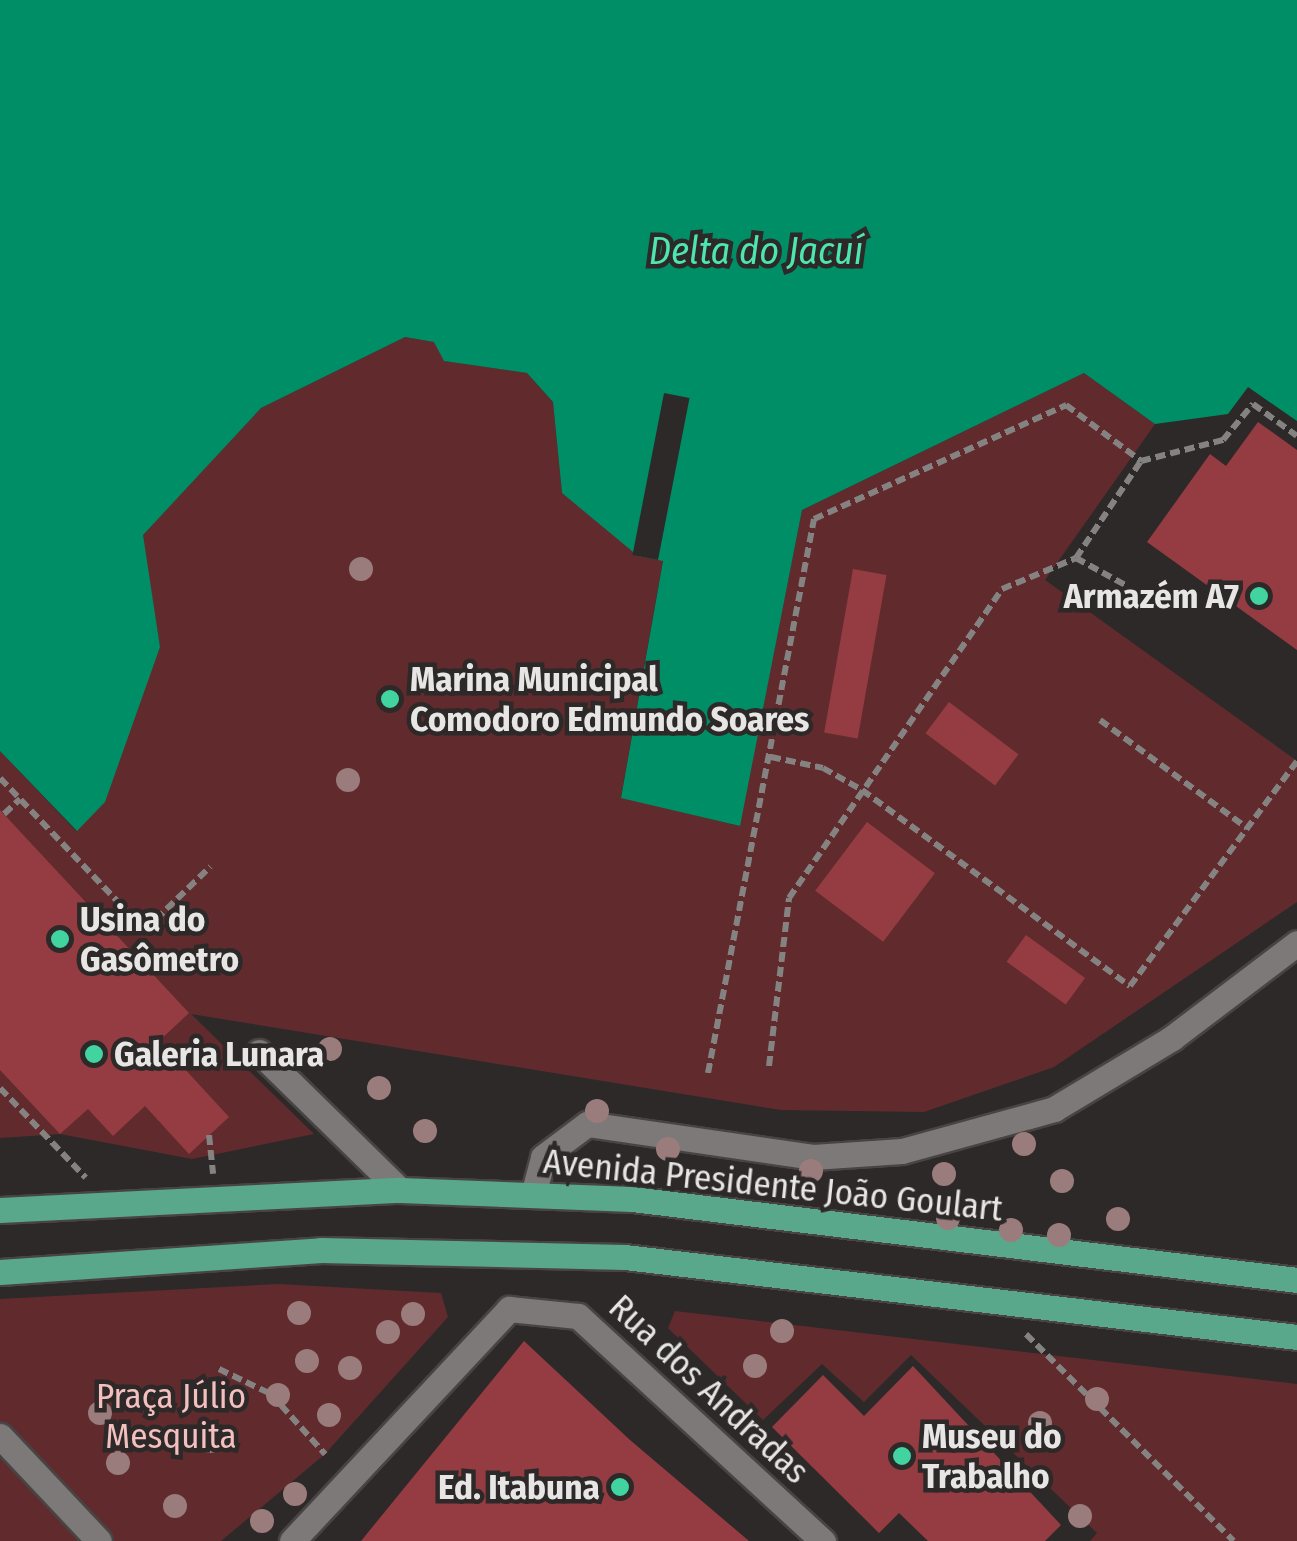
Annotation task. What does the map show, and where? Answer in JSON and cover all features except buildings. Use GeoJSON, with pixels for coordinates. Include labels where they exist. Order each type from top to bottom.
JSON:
{"type":"FeatureCollection","features":[{"type":"Feature","properties":{"kind":"main road","name":"Avenida Presidente João Goulart"},"geometry":{"type":"LineString","coordinates":[[0,1210],[108,1200],[400,1190],[632,1198],[1297,1280]]}},
{"type":"Feature","properties":{"kind":"main road"},"geometry":{"type":"LineString","coordinates":[[0,1272],[321,1250],[625,1257],[1000,1308],[1297,1337]]}},
{"type":"Feature","properties":{"kind":"street"},"geometry":{"type":"LineString","coordinates":[[533,1195],[543,1157],[588,1124],[813,1157],[902,1151],[1054,1109],[1172,1038],[1297,943]]}},
{"type":"Feature","properties":{"kind":"street"},"geometry":{"type":"LineString","coordinates":[[259,1052],[400,1190]]}},
{"type":"Feature","properties":{"kind":"street","name":"Rua dos Andradas"},"geometry":{"type":"LineString","coordinates":[[292,1541],[509,1309],[578,1316],[823,1541]]}},
{"type":"Feature","properties":{"kind":"street"},"geometry":{"type":"LineString","coordinates":[[0,1436],[99,1541]]}},
{"type":"Feature","properties":{"kind":"path"},"geometry":{"type":"LineString","coordinates":[[708,1073],[814,518],[1066,404],[1140,461]]}},
{"type":"Feature","properties":{"kind":"path"},"geometry":{"type":"LineString","coordinates":[[769,1066],[789,898],[1002,589],[1076,558],[1140,461],[1223,440],[1253,404],[1297,436]]}},
{"type":"Feature","properties":{"kind":"path"},"geometry":{"type":"LineString","coordinates":[[1076,558],[1127,586]]}},
{"type":"Feature","properties":{"kind":"path"},"geometry":{"type":"LineString","coordinates":[[1100,720],[1247,828]]}},
{"type":"Feature","properties":{"kind":"path"},"geometry":{"type":"LineString","coordinates":[[771,758],[823,768],[862,790],[1130,986],[1297,761]]}},
{"type":"Feature","properties":{"kind":"path"},"geometry":{"type":"LineString","coordinates":[[0,778],[146,930],[210,867]]}},
{"type":"Feature","properties":{"kind":"path"},"geometry":{"type":"LineString","coordinates":[[4,814],[20,799]]}},
{"type":"Feature","properties":{"kind":"path"},"geometry":{"type":"LineString","coordinates":[[0,1088],[108,1200]]}},
{"type":"Feature","properties":{"kind":"path"},"geometry":{"type":"LineString","coordinates":[[209,1136],[214,1195]]}},
{"type":"Feature","properties":{"kind":"path"},"geometry":{"type":"LineString","coordinates":[[1000,1308],[1234,1541]]}},
{"type":"Feature","properties":{"kind":"path"},"geometry":{"type":"LineString","coordinates":[[219,1369],[271,1394],[325,1454]]}},
{"type":"Feature","properties":{"kind":"green space","name":"Marina Municipal Comodoro Edmundo Soares"},"geometry":{"type":"Polygon","coordinates":[[[405,337],[435,342],[445,361],[527,373],[553,402],[562,493],[663,560],[621,797],[739,826],[802,510],[1084,373],[1155,424],[1045,580],[1297,761],[1297,902],[1054,1067],[924,1112],[781,1110],[191,1014],[314,1134],[192,1159],[60,1134],[0,1138],[0,751],[76,831],[160,647],[142,535],[261,408],[405,337]]]}},
{"type":"Feature","properties":{"kind":"green space","name":"Praça Júlio Mesquita"},"geometry":{"type":"Polygon","coordinates":[[[278,1284],[441,1293],[448,1317],[325,1454],[221,1541],[0,1541],[0,1299],[278,1284]]]}},
{"type":"Feature","properties":{"kind":"green space"},"geometry":{"type":"Polygon","coordinates":[[[675,1311],[1297,1384],[1297,1541],[1090,1541],[1097,1533],[911,1355],[864,1402],[822,1364],[763,1420],[668,1328],[675,1311]]]}},
{"type":"Feature","properties":{"kind":"water","name":"Delta do Jacuí"},"geometry":{"type":"Polygon","coordinates":[[[0,0],[1297,0],[1297,421],[1248,387],[1228,414],[1155,424],[1084,373],[802,510],[740,826],[621,798],[663,561],[638,556],[562,493],[553,402],[527,373],[444,361],[434,342],[405,337],[261,408],[143,535],[160,647],[105,802],[77,831],[0,751],[0,0]]]}},
{"type":"Feature","properties":{"kind":"pier"},"geometry":{"type":"Polygon","coordinates":[[[664,393],[690,398],[658,560],[633,555],[664,393]]]}},
{"type":"Feature","properties":{"kind":"place","name":"Armazém A7"},"geometry":{"type":"Point","coordinates":[1259,596]}},
{"type":"Feature","properties":{"kind":"place","name":"Marina Municipal Comodoro Edmundo Soares"},"geometry":{"type":"Point","coordinates":[390,699]}},
{"type":"Feature","properties":{"kind":"place","name":"Usina do Gasômetro"},"geometry":{"type":"Point","coordinates":[60,939]}},
{"type":"Feature","properties":{"kind":"place","name":"Galeria Lunara"},"geometry":{"type":"Point","coordinates":[94,1054]}},
{"type":"Feature","properties":{"kind":"place","name":"Museu do Trabalho"},"geometry":{"type":"Point","coordinates":[902,1456]}},
{"type":"Feature","properties":{"kind":"place","name":"Ed. Itabuna"},"geometry":{"type":"Point","coordinates":[620,1487]}}]}
